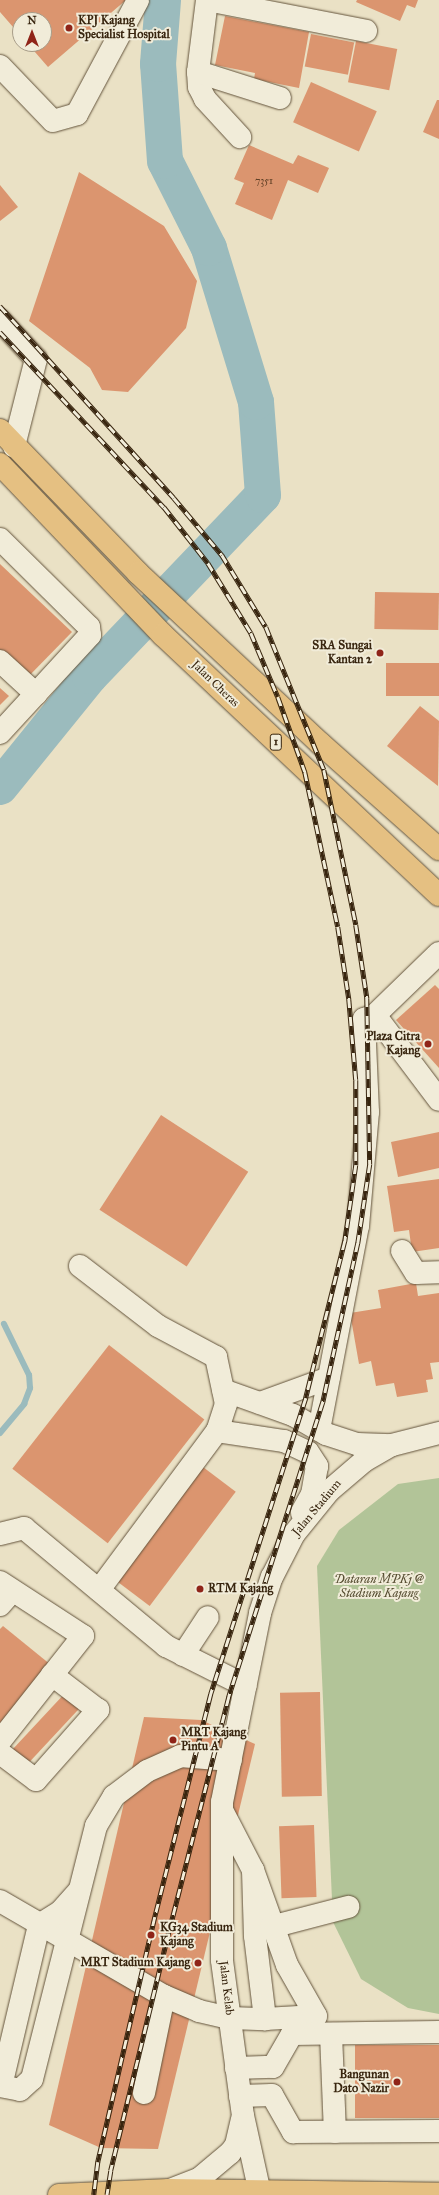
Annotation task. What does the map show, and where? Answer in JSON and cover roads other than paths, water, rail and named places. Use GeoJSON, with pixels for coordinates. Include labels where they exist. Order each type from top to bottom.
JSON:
{"type":"FeatureCollection","features":[{"type":"Feature","properties":{"kind":"main road","name":"1"},"geometry":{"type":"LineString","coordinates":[[7,438],[138,573],[321,744],[439,849]]}},
{"type":"Feature","properties":{"kind":"main road","name":"Jalan Cheras"},"geometry":{"type":"LineString","coordinates":[[0,464],[118,589],[164,635],[439,895]]}},
{"type":"Feature","properties":{"kind":"main road"},"geometry":{"type":"LineString","coordinates":[[59,2195],[168,2190],[260,2194],[439,2194]]}},
{"type":"Feature","properties":{"kind":"street"},"geometry":{"type":"LineString","coordinates":[[0,66],[53,121],[77,114],[138,0]]}},
{"type":"Feature","properties":{"kind":"street"},"geometry":{"type":"LineString","coordinates":[[240,137],[205,99],[199,87],[198,72],[207,0],[366,31]]}},
{"type":"Feature","properties":{"kind":"street"},"geometry":{"type":"LineString","coordinates":[[198,72],[280,98]]}},
{"type":"Feature","properties":{"kind":"street"},"geometry":{"type":"LineString","coordinates":[[0,320],[36,359],[7,438]]}},
{"type":"Feature","properties":{"kind":"street"},"geometry":{"type":"LineString","coordinates":[[0,539],[88,627],[90,635],[0,733]]}},
{"type":"Feature","properties":{"kind":"street"},"geometry":{"type":"LineString","coordinates":[[0,661],[36,694]]}},
{"type":"Feature","properties":{"kind":"street"},"geometry":{"type":"LineString","coordinates":[[320,1430],[358,1226],[368,1112],[364,1019],[375,1014],[439,953]]}},
{"type":"Feature","properties":{"kind":"street"},"geometry":{"type":"LineString","coordinates":[[375,1014],[439,1100]]}},
{"type":"Feature","properties":{"kind":"street"},"geometry":{"type":"LineString","coordinates":[[402,1251],[416,1273],[439,1272]]}},
{"type":"Feature","properties":{"kind":"street"},"geometry":{"type":"LineString","coordinates":[[80,1266],[158,1326],[216,1357],[226,1404],[218,1431],[99,1590]]}},
{"type":"Feature","properties":{"kind":"street"},"geometry":{"type":"LineString","coordinates":[[260,1403],[329,1378]]}},
{"type":"Feature","properties":{"kind":"street"},"geometry":{"type":"LineString","coordinates":[[223,1390],[294,1414],[320,1430],[357,1444],[392,1445]]}},
{"type":"Feature","properties":{"kind":"street"},"geometry":{"type":"LineString","coordinates":[[218,1431],[284,1441],[308,1452],[317,1466],[316,1480],[294,1534]]}},
{"type":"Feature","properties":{"kind":"street","name":"Jalan Stadium"},"geometry":{"type":"LineString","coordinates":[[246,1686],[260,1613],[272,1577],[294,1534],[344,1476],[392,1445],[439,1432]]}},
{"type":"Feature","properties":{"kind":"street"},"geometry":{"type":"LineString","coordinates":[[0,1534],[24,1528],[166,1646],[246,1686]]}},
{"type":"Feature","properties":{"kind":"street"},"geometry":{"type":"LineString","coordinates":[[0,1741],[83,1636],[4,1593]]}},
{"type":"Feature","properties":{"kind":"street"},"geometry":{"type":"LineString","coordinates":[[183,1655],[208,1617]]}},
{"type":"Feature","properties":{"kind":"street"},"geometry":{"type":"LineString","coordinates":[[0,1753],[36,1780],[98,1710],[52,1675]]}},
{"type":"Feature","properties":{"kind":"street","name":"Jalan Kelab"},"geometry":{"type":"LineString","coordinates":[[246,1686],[222,1808],[222,1960],[241,2106],[260,2194]]}},
{"type":"Feature","properties":{"kind":"street"},"geometry":{"type":"LineString","coordinates":[[78,1892],[60,1912],[39,1925],[1,2086],[20,2090],[32,2079],[68,1938],[78,1892],[96,1826],[114,1796],[147,1771],[180,1756],[231,1760]]}},
{"type":"Feature","properties":{"kind":"street"},"geometry":{"type":"LineString","coordinates":[[0,1901],[39,1925],[68,1938],[164,1996],[199,2011],[230,2018],[265,2019],[316,2016],[287,1965],[271,1927],[253,1870],[222,1808]]}},
{"type":"Feature","properties":{"kind":"street"},"geometry":{"type":"LineString","coordinates":[[253,1870],[255,1936],[265,2019]]}},
{"type":"Feature","properties":{"kind":"street"},"geometry":{"type":"LineString","coordinates":[[271,1927],[348,1906]]}},
{"type":"Feature","properties":{"kind":"street"},"geometry":{"type":"LineString","coordinates":[[144,2093],[164,1996]]}},
{"type":"Feature","properties":{"kind":"street"},"geometry":{"type":"LineString","coordinates":[[236,2068],[273,2067],[292,2034],[439,2032]]}},
{"type":"Feature","properties":{"kind":"street"},"geometry":{"type":"LineString","coordinates":[[331,2034],[335,2132]]}},
{"type":"Feature","properties":{"kind":"street"},"geometry":{"type":"LineString","coordinates":[[168,2190],[199,2179],[230,2153],[236,2145],[241,2106],[272,2095],[293,2132],[439,2131]]}},
{"type":"Feature","properties":{"kind":"waterway"},"geometry":{"type":"LineString","coordinates":[[0,787],[90,676],[263,495],[256,402],[209,248],[165,161],[158,64],[163,0]]}},
{"type":"Feature","properties":{"kind":"waterway"},"geometry":{"type":"LineString","coordinates":[[0,1433],[24,1404],[30,1388],[29,1375],[4,1324]]}},
{"type":"Feature","properties":{"kind":"railway"},"geometry":{"type":"LineString","coordinates":[[0,306],[174,498],[222,555],[266,627],[324,770],[356,925],[367,998],[370,1164],[358,1243],[323,1402],[229,1697],[172,1920],[111,2171],[107,2195]]}},
{"type":"Feature","properties":{"kind":"railway"},"geometry":{"type":"LineString","coordinates":[[0,332],[164,507],[208,563],[251,633],[278,697],[305,772],[338,927],[349,999],[356,1080],[356,1165],[345,1241],[306,1398],[211,1694],[155,1917],[98,2162],[94,2195]]}},
{"type":"Feature","properties":{"kind":"place","name":"KPJ Kajang Specialist Hospital"},"geometry":{"type":"Point","coordinates":[69,28]}},
{"type":"Feature","properties":{"kind":"place","name":"SRA Sungai Kantan 2"},"geometry":{"type":"Point","coordinates":[380,653]}},
{"type":"Feature","properties":{"kind":"place","name":"Plaza Citra Kajang"},"geometry":{"type":"Point","coordinates":[428,1044]}},
{"type":"Feature","properties":{"kind":"place","name":"RTM Kajang"},"geometry":{"type":"Point","coordinates":[200,1589]}},
{"type":"Feature","properties":{"kind":"place","name":"MRT Kajang Pintu A"},"geometry":{"type":"Point","coordinates":[173,1740]}},
{"type":"Feature","properties":{"kind":"place","name":"KG34 Stadium Kajang"},"geometry":{"type":"Point","coordinates":[151,1935]}},
{"type":"Feature","properties":{"kind":"place","name":"MRT Stadium Kajang"},"geometry":{"type":"Point","coordinates":[198,1963]}},
{"type":"Feature","properties":{"kind":"place","name":"Bangunan Dato Nazir"},"geometry":{"type":"Point","coordinates":[397,2082]}},
{"type":"Feature","properties":{"kind":"park label","name":"Dataran MPKj @ Stadium Kajang"},"geometry":{"type":"Point","coordinates":[379,1587]}}]}
